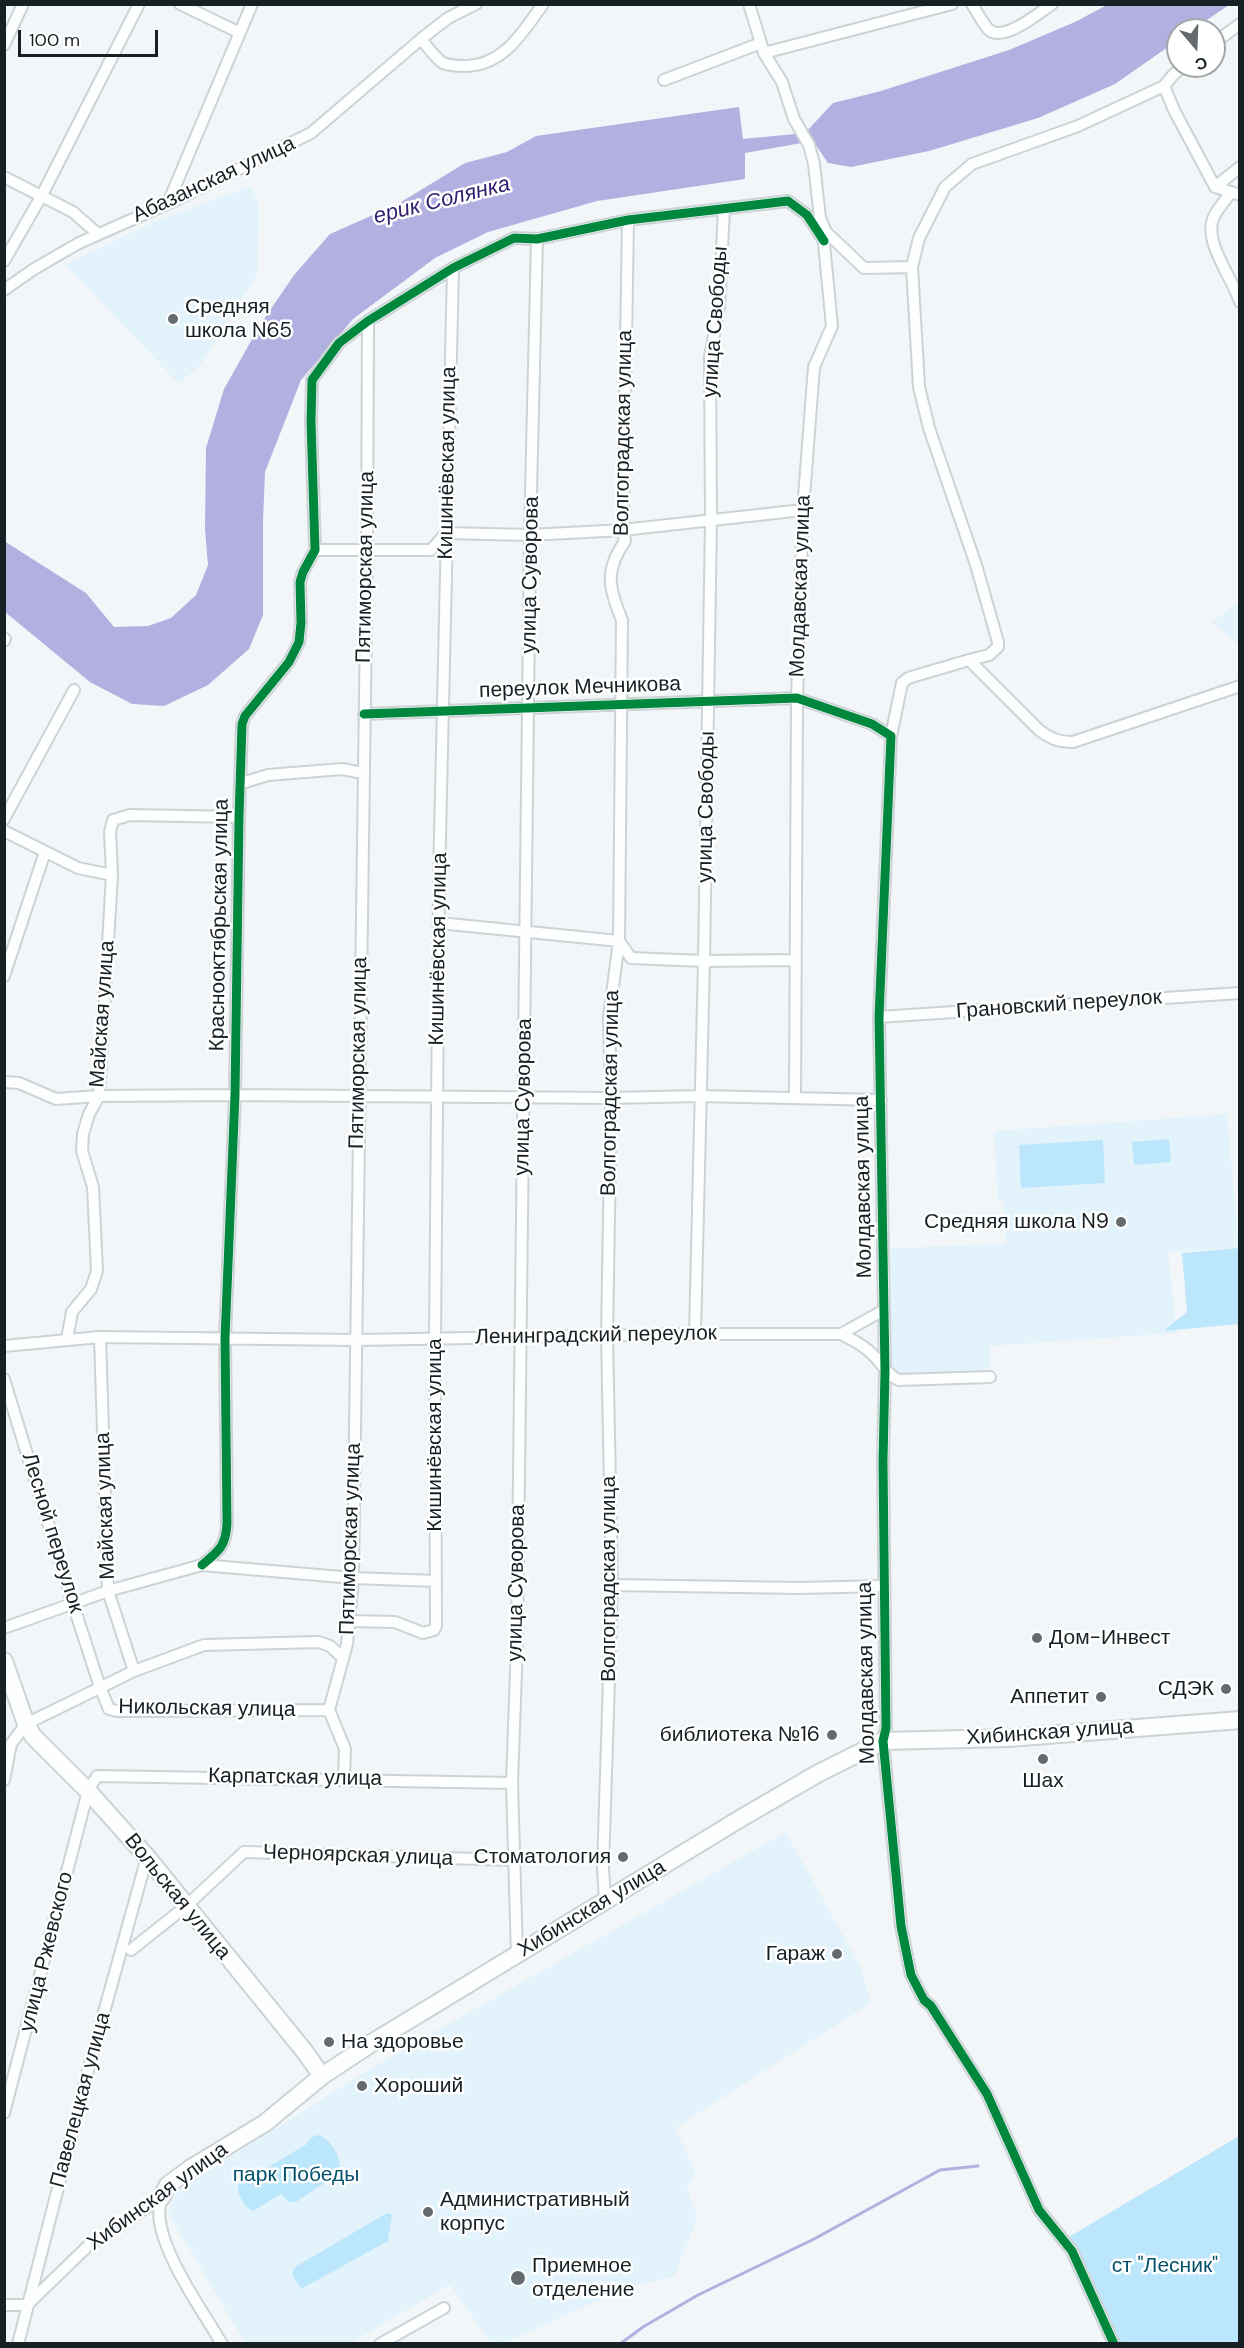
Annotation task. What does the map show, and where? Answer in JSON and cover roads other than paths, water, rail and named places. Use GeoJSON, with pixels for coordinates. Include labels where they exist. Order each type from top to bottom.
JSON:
{"type":"FeatureCollection","features":[{"type":"Feature","properties":{"kind":"street"},"geometry":{"type":"LineString","coordinates":[[4,45],[23,4]]}},
{"type":"Feature","properties":{"kind":"street"},"geometry":{"type":"LineString","coordinates":[[4,261],[42,195],[139,4]]}},
{"type":"Feature","properties":{"kind":"street"},"geometry":{"type":"LineString","coordinates":[[180,4],[240,33]]}},
{"type":"Feature","properties":{"kind":"street"},"geometry":{"type":"LineString","coordinates":[[168,203],[252,4]]}},
{"type":"Feature","properties":{"kind":"street","name":"Абазанская улица"},"geometry":{"type":"LineString","coordinates":[[4,290],[34,269],[98,234],[311,134],[408,49],[448,18],[476,4]]}},
{"type":"Feature","properties":{"kind":"street"},"geometry":{"type":"LineString","coordinates":[[421,39],[444,63],[456,66],[478,66],[497,58],[517,40],[543,4]]}},
{"type":"Feature","properties":{"kind":"street","name":"Молдавская улица"},"geometry":{"type":"LineString","coordinates":[[748,4],[763,48],[782,82],[794,119],[809,146],[814,164],[832,326],[814,367],[803,510],[797,698],[795,1097]]}},
{"type":"Feature","properties":{"kind":"street"},"geometry":{"type":"LineString","coordinates":[[664,80],[763,48],[952,4]]}},
{"type":"Feature","properties":{"kind":"street"},"geometry":{"type":"LineString","coordinates":[[972,4],[988,29],[1002,34],[1021,25],[1052,4]]}},
{"type":"Feature","properties":{"kind":"street"},"geometry":{"type":"LineString","coordinates":[[1226,34],[1239,24]]}},
{"type":"Feature","properties":{"kind":"street"},"geometry":{"type":"LineString","coordinates":[[1172,78],[1164,86],[1078,126],[972,164],[945,187],[919,238],[912,267],[919,387],[930,428],[976,564],[998,642],[998,647],[994,652],[969,660],[1039,730],[1063,743],[1072,742],[1239,686]]}},
{"type":"Feature","properties":{"kind":"street"},"geometry":{"type":"LineString","coordinates":[[1164,86],[1174,110],[1215,187],[1235,193],[1213,219],[1211,231],[1213,243],[1239,302]]}},
{"type":"Feature","properties":{"kind":"street"},"geometry":{"type":"LineString","coordinates":[[1215,187],[1239,167]]}},
{"type":"Feature","properties":{"kind":"street"},"geometry":{"type":"LineString","coordinates":[[4,177],[73,212],[98,234]]}},
{"type":"Feature","properties":{"kind":"street","name":"Краснооктябрьская улица"},"geometry":{"type":"LineString","coordinates":[[202,1565],[222,1546],[227,1535],[225,1338],[235,1095],[242,724],[245,716],[295,652],[301,623],[300,582],[315,550],[312,380],[339,343],[369,321],[453,268],[514,238],[537,239],[628,220],[788,201],[807,215],[824,241]]}},
{"type":"Feature","properties":{"kind":"street","name":"улица Свободы"},"geometry":{"type":"LineString","coordinates":[[695,1334],[711,520],[710,357],[719,308],[724,209]]}},
{"type":"Feature","properties":{"kind":"street","name":"Волгоградская улица"},"geometry":{"type":"LineString","coordinates":[[605,1901],[603,1868],[612,1585],[607,1336],[611,1098],[609,1017],[619,941],[622,620],[611,593],[613,558],[625,541],[623,530],[628,220]]}},
{"type":"Feature","properties":{"kind":"street"},"geometry":{"type":"LineString","coordinates":[[822,223],[826,232],[864,268],[912,267]]}},
{"type":"Feature","properties":{"kind":"street","name":"улица Суворова"},"geometry":{"type":"LineString","coordinates":[[517,1956],[512,1782],[517,1643],[530,708],[530,536],[537,239]]}},
{"type":"Feature","properties":{"kind":"street","name":"Кишинёвская улица"},"geometry":{"type":"LineString","coordinates":[[349,1621],[395,1622],[423,1633],[434,1630],[436,1626],[435,1339],[439,923],[453,268]]}},
{"type":"Feature","properties":{"kind":"street","name":"Пятиморская улица"},"geometry":{"type":"LineString","coordinates":[[329,1710],[347,1644],[353,1578],[368,549],[369,321]]}},
{"type":"Feature","properties":{"kind":"street"},"geometry":{"type":"LineString","coordinates":[[315,550],[431,550],[446,533],[530,536],[623,530],[803,510]]}},
{"type":"Feature","properties":{"kind":"street","name":"Молдавская улица"},"geometry":{"type":"LineString","coordinates":[[969,660],[908,678],[902,682],[891,736],[879,1017],[885,1370],[883,1462],[886,1728],[883,1741],[901,1926],[912,1975],[924,2000],[931,2006],[987,2094],[1039,2210],[1072,2252],[1114,2343]]}},
{"type":"Feature","properties":{"kind":"street"},"geometry":{"type":"LineString","coordinates":[[4,819],[74,690]]}},
{"type":"Feature","properties":{"kind":"street"},"geometry":{"type":"LineString","coordinates":[[797,698],[872,724],[891,736]]}},
{"type":"Feature","properties":{"kind":"street","name":"переулок Мечникова"},"geometry":{"type":"LineString","coordinates":[[364,714],[797,698]]}},
{"type":"Feature","properties":{"kind":"street"},"geometry":{"type":"LineString","coordinates":[[242,783],[268,775],[342,769],[363,773]]}},
{"type":"Feature","properties":{"kind":"street","name":"Майская улица"},"geometry":{"type":"LineString","coordinates":[[67,1339],[72,1312],[91,1288],[97,1271],[93,1187],[82,1151],[82,1134],[99,1096],[112,875],[110,832],[113,820],[130,815],[239,817]]}},
{"type":"Feature","properties":{"kind":"street"},"geometry":{"type":"LineString","coordinates":[[4,831],[78,868],[112,875]]}},
{"type":"Feature","properties":{"kind":"street"},"geometry":{"type":"LineString","coordinates":[[4,976],[45,852]]}},
{"type":"Feature","properties":{"kind":"street"},"geometry":{"type":"LineString","coordinates":[[439,923],[619,941],[631,958],[704,961],[796,960]]}},
{"type":"Feature","properties":{"kind":"street","name":"Грановский переулок"},"geometry":{"type":"LineString","coordinates":[[879,1017],[1239,993]]}},
{"type":"Feature","properties":{"kind":"street"},"geometry":{"type":"LineString","coordinates":[[4,1082],[19,1083],[56,1099],[99,1096],[359,1095],[611,1098],[699,1096],[880,1100]]}},
{"type":"Feature","properties":{"kind":"street"},"geometry":{"type":"LineString","coordinates":[[841,1334],[884,1310]]}},
{"type":"Feature","properties":{"kind":"street","name":"Ленинградский переулок"},"geometry":{"type":"LineString","coordinates":[[4,1346],[100,1337],[357,1340],[695,1334],[841,1334]]}},
{"type":"Feature","properties":{"kind":"street"},"geometry":{"type":"LineString","coordinates":[[841,1334],[874,1355],[885,1370],[899,1380],[990,1377]]}},
{"type":"Feature","properties":{"kind":"street","name":"Майская улица"},"geometry":{"type":"LineString","coordinates":[[100,1337],[108,1591],[134,1671]]}},
{"type":"Feature","properties":{"kind":"street","name":"Лесной переулок"},"geometry":{"type":"LineString","coordinates":[[4,1379],[99,1687]]}},
{"type":"Feature","properties":{"kind":"street"},"geometry":{"type":"LineString","coordinates":[[4,1628],[108,1591],[202,1565],[353,1578],[436,1581]]}},
{"type":"Feature","properties":{"kind":"street"},"geometry":{"type":"LineString","coordinates":[[612,1585],[800,1588],[884,1586]]}},
{"type":"Feature","properties":{"kind":"street"},"geometry":{"type":"LineString","coordinates":[[4,1780],[11,1744],[26,1724],[99,1687],[191,1648],[214,1643],[319,1642],[330,1647],[342,1657]]}},
{"type":"Feature","properties":{"kind":"street","name":"Вольская улица"},"geometry":{"type":"LineString","coordinates":[[4,1661],[26,1724],[33,1736],[88,1791],[147,1857],[322,2076]]}},
{"type":"Feature","properties":{"kind":"street","name":"Никольская улица"},"geometry":{"type":"LineString","coordinates":[[99,1687],[109,1709],[114,1711],[329,1710]]}},
{"type":"Feature","properties":{"kind":"street"},"geometry":{"type":"LineString","coordinates":[[329,1710],[345,1749],[344,1779]]}},
{"type":"Feature","properties":{"kind":"street","name":"Хибинская улица"},"geometry":{"type":"LineString","coordinates":[[27,2305],[89,2245],[161,2198],[168,2185],[191,2168],[265,2123],[322,2076],[378,2039],[817,1774],[883,1741],[1010,1738],[1239,1720]]}},
{"type":"Feature","properties":{"kind":"street","name":"Карпатская улица"},"geometry":{"type":"LineString","coordinates":[[88,1791],[97,1776],[512,1782]]}},
{"type":"Feature","properties":{"kind":"street","name":"улица Ржевского"},"geometry":{"type":"LineString","coordinates":[[4,2113],[88,1791]]}},
{"type":"Feature","properties":{"kind":"street","name":"Черноярская улица"},"geometry":{"type":"LineString","coordinates":[[131,1950],[186,1908],[244,1852],[513,1860]]}},
{"type":"Feature","properties":{"kind":"street","name":"Павелецкая улица"},"geometry":{"type":"LineString","coordinates":[[18,2343],[94,2048],[147,1857]]}},
{"type":"Feature","properties":{"kind":"street"},"geometry":{"type":"LineString","coordinates":[[161,2198],[160,2222],[169,2249],[222,2343]]}},
{"type":"Feature","properties":{"kind":"street"},"geometry":{"type":"LineString","coordinates":[[4,2305],[27,2305]]}},
{"type":"Feature","properties":{"kind":"street"},"geometry":{"type":"LineString","coordinates":[[380,2343],[444,2308]]}},
{"type":"Feature","properties":{"kind":"water","name":"ерик Солянка"},"geometry":{"type":"Polygon","coordinates":[[[1107,5],[1229,5],[1210,18],[1166,18],[1166,48],[1115,84],[1038,118],[929,151],[851,167],[828,163],[813,141],[745,153],[745,179],[597,201],[488,232],[435,258],[353,319],[301,380],[265,472],[263,615],[249,649],[208,685],[164,706],[132,704],[90,682],[5,612],[4,541],[86,593],[114,627],[148,626],[171,618],[196,595],[208,565],[205,529],[206,448],[224,389],[260,325],[294,275],[330,234],[398,204],[465,163],[507,152],[536,136],[739,107],[743,139],[805,133],[833,103],[881,91],[1009,50],[1075,22],[1107,5]]]}},
{"type":"Feature","properties":{"kind":"waterway"},"geometry":{"type":"LineString","coordinates":[[620,2344],[643,2327],[698,2295],[814,2239],[940,2170],[978,2166]]}},
{"type":"Feature","properties":{"kind":"place","name":"Средняя школа N65"},"geometry":{"type":"Point","coordinates":[173,319]}},
{"type":"Feature","properties":{"kind":"place","name":"Средняя школа N9"},"geometry":{"type":"Point","coordinates":[1121,1222]}},
{"type":"Feature","properties":{"kind":"place","name":"Дом-Инвест"},"geometry":{"type":"Point","coordinates":[1037,1638]}},
{"type":"Feature","properties":{"kind":"place","name":"СДЭК"},"geometry":{"type":"Point","coordinates":[1226,1689]}},
{"type":"Feature","properties":{"kind":"place","name":"Аппетит"},"geometry":{"type":"Point","coordinates":[1101,1697]}},
{"type":"Feature","properties":{"kind":"place","name":"библиотека №16"},"geometry":{"type":"Point","coordinates":[832,1735]}},
{"type":"Feature","properties":{"kind":"place","name":"Шах"},"geometry":{"type":"Point","coordinates":[1043,1759]}},
{"type":"Feature","properties":{"kind":"place","name":"Стоматология"},"geometry":{"type":"Point","coordinates":[623,1857]}},
{"type":"Feature","properties":{"kind":"place","name":"Гараж"},"geometry":{"type":"Point","coordinates":[837,1954]}},
{"type":"Feature","properties":{"kind":"place","name":"На здоровье"},"geometry":{"type":"Point","coordinates":[329,2042]}},
{"type":"Feature","properties":{"kind":"place","name":"Хороший"},"geometry":{"type":"Point","coordinates":[362,2086]}},
{"type":"Feature","properties":{"kind":"place","name":"Административный корпус"},"geometry":{"type":"Point","coordinates":[428,2212]}},
{"type":"Feature","properties":{"kind":"place","name":"Приемное отделение"},"geometry":{"type":"Point","coordinates":[518,2278]}},
{"type":"Feature","properties":{"kind":"park label","name":"парк Победы"},"geometry":{"type":"Point","coordinates":[296,2175]}},
{"type":"Feature","properties":{"kind":"park label","name":"ст \"Лесник\""},"geometry":{"type":"Point","coordinates":[1165,2266]}}]}
